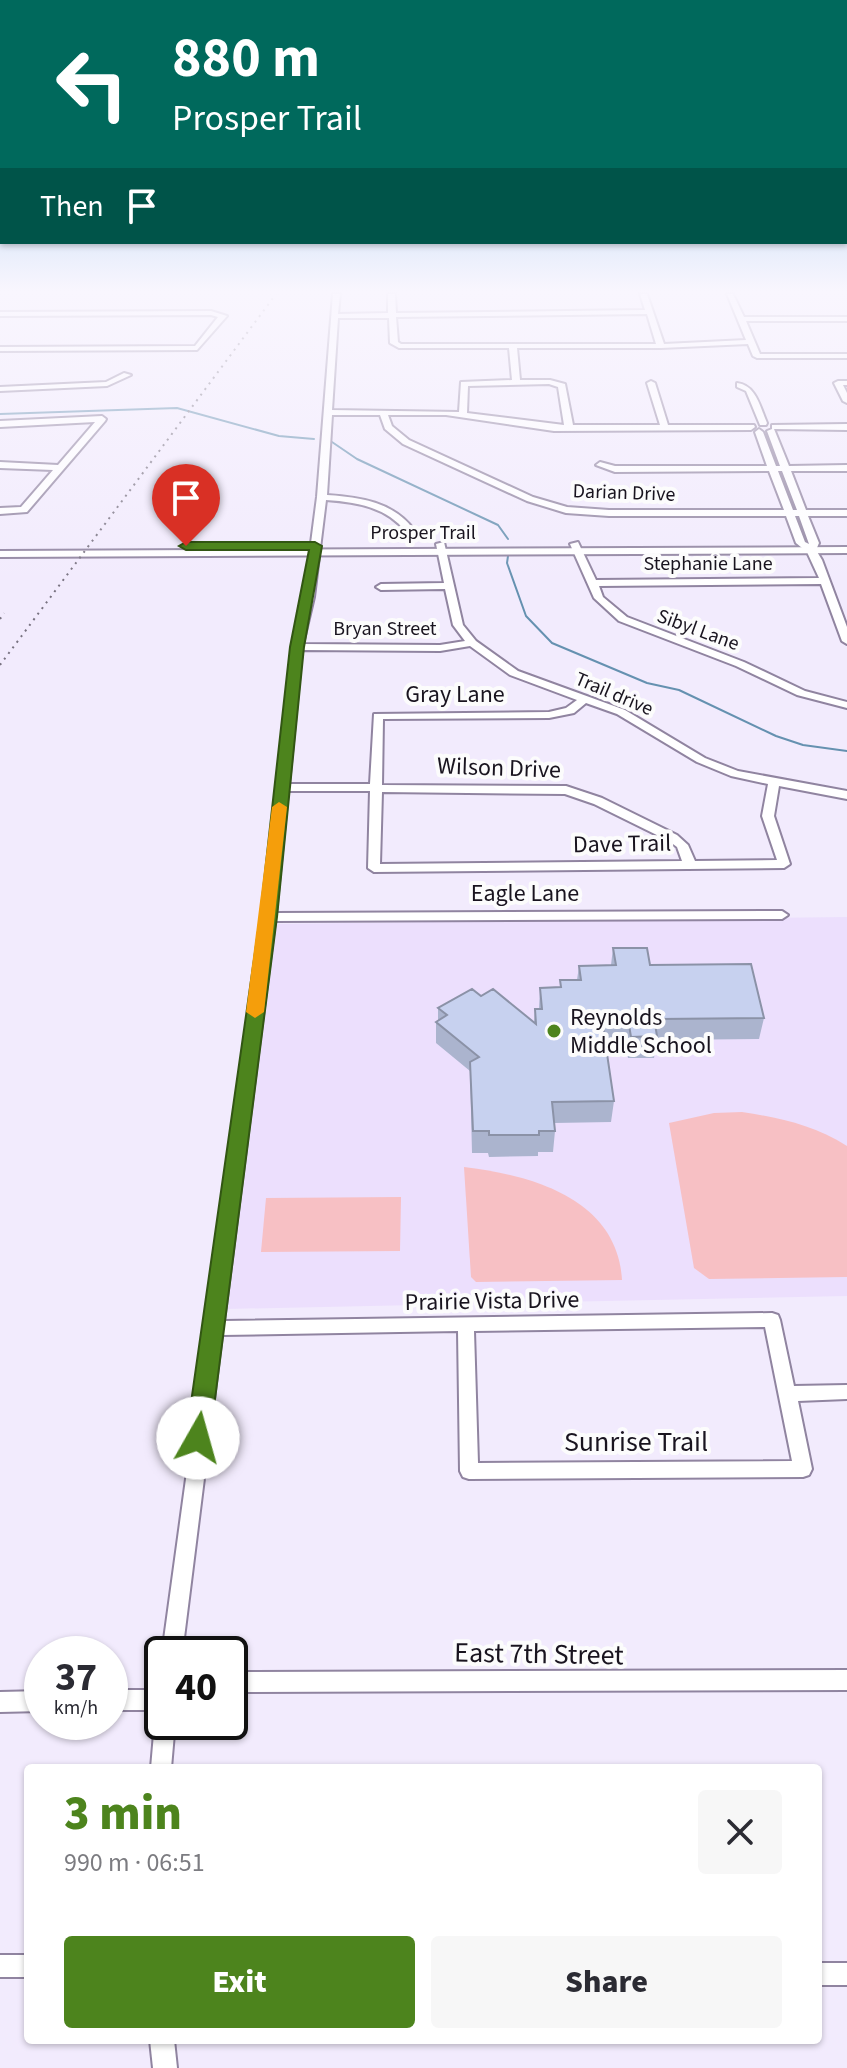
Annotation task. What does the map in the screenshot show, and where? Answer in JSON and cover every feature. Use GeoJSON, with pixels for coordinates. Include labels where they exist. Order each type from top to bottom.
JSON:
{"type":"FeatureCollection","features":[{"type":"Feature","properties":{"kind":"main road","name":"Prosper Trail"},"geometry":{"type":"LineString","coordinates":[[0,554],[847,543]]}},
{"type":"Feature","properties":{"kind":"main road","name":"Prosper Trail"},"geometry":{"type":"LineString","coordinates":[[809,545],[847,550]]}},
{"type":"Feature","properties":{"kind":"main road","name":"Prosper Trail"},"geometry":{"type":"LineString","coordinates":[[0,547],[312,549]]}},
{"type":"Feature","properties":{"kind":"street"},"geometry":{"type":"LineString","coordinates":[[312,549],[329,391]]}},
{"type":"Feature","properties":{"kind":"street"},"geometry":{"type":"LineString","coordinates":[[463,416],[464,391]]}},
{"type":"Feature","properties":{"kind":"street"},"geometry":{"type":"LineString","coordinates":[[561,391],[569,428]]}},
{"type":"Feature","properties":{"kind":"street"},"geometry":{"type":"LineString","coordinates":[[653,391],[665,428]]}},
{"type":"Feature","properties":{"kind":"street"},"geometry":{"type":"LineString","coordinates":[[749,391],[758,427],[790,513],[809,545],[847,641]]}},
{"type":"Feature","properties":{"kind":"street"},"geometry":{"type":"LineString","coordinates":[[327,412],[463,416],[569,428],[847,427]]}},
{"type":"Feature","properties":{"kind":"street","name":"Darian Drive"},"geometry":{"type":"LineString","coordinates":[[383,412],[388,427],[406,442],[554,507],[609,513],[847,513]]}},
{"type":"Feature","properties":{"kind":"street"},"geometry":{"type":"LineString","coordinates":[[0,424],[102,419],[24,510],[0,511]]}},
{"type":"Feature","properties":{"kind":"street"},"geometry":{"type":"LineString","coordinates":[[773,429],[803,513],[809,545]]}},
{"type":"Feature","properties":{"kind":"street"},"geometry":{"type":"LineString","coordinates":[[0,465],[60,468]]}},
{"type":"Feature","properties":{"kind":"street"},"geometry":{"type":"LineString","coordinates":[[600,465],[615,469],[847,468]]}},
{"type":"Feature","properties":{"kind":"street"},"geometry":{"type":"LineString","coordinates":[[174,1636],[212,1328],[269,917],[297,647],[322,497],[321,470]]}},
{"type":"Feature","properties":{"kind":"street"},"geometry":{"type":"LineString","coordinates":[[322,497],[365,502],[402,521],[409,530]]}},
{"type":"Feature","properties":{"kind":"street","name":"Sibyl Lane"},"geometry":{"type":"LineString","coordinates":[[576,547],[591,583],[607,609],[642,628],[726,658],[801,693],[847,705]]}},
{"type":"Feature","properties":{"kind":"street","name":"Trail drive"},"geometry":{"type":"LineString","coordinates":[[441,548],[450,586],[452,613],[472,643],[514,673],[643,723],[701,760],[735,774],[847,795]]}},
{"type":"Feature","properties":{"kind":"street","name":"Stephanie Lane"},"geometry":{"type":"LineString","coordinates":[[591,583],[825,581]]}},
{"type":"Feature","properties":{"kind":"street"},"geometry":{"type":"LineString","coordinates":[[381,587],[450,586]]}},
{"type":"Feature","properties":{"kind":"street","name":"Bryan Street"},"geometry":{"type":"LineString","coordinates":[[297,647],[440,648],[472,643]]}},
{"type":"Feature","properties":{"kind":"street","name":"Gray Lane"},"geometry":{"type":"LineString","coordinates":[[374,868],[378,716],[549,715],[570,711],[584,699]]}},
{"type":"Feature","properties":{"kind":"street","name":"Dave Trail"},"geometry":{"type":"LineString","coordinates":[[374,868],[784,864],[768,816],[774,782]]}},
{"type":"Feature","properties":{"kind":"street","name":"Wilson Drive"},"geometry":{"type":"LineString","coordinates":[[281,787],[541,789],[574,792],[673,838],[682,845],[690,865]]}},
{"type":"Feature","properties":{"kind":"street","name":"Eagle Lane"},"geometry":{"type":"LineString","coordinates":[[269,917],[782,915]]}},
{"type":"Feature","properties":{"kind":"street","name":"Prairie Vista Drive"},"geometry":{"type":"LineString","coordinates":[[212,1328],[772,1320],[789,1394]]}},
{"type":"Feature","properties":{"kind":"street","name":"Sunrise Trail"},"geometry":{"type":"LineString","coordinates":[[466,1326],[469,1471],[803,1469],[789,1394]]}},
{"type":"Feature","properties":{"kind":"street"},"geometry":{"type":"LineString","coordinates":[[789,1394],[847,1392]]}},
{"type":"Feature","properties":{"kind":"street","name":"East 7th Street"},"geometry":{"type":"LineString","coordinates":[[248,1682],[847,1680]]}},
{"type":"Feature","properties":{"kind":"street"},"geometry":{"type":"LineString","coordinates":[[0,1702],[24,1701]]}},
{"type":"Feature","properties":{"kind":"street"},"geometry":{"type":"LineString","coordinates":[[161,1764],[163,1740]]}},
{"type":"Feature","properties":{"kind":"street"},"geometry":{"type":"LineString","coordinates":[[0,1966],[24,1966]]}},
{"type":"Feature","properties":{"kind":"street"},"geometry":{"type":"LineString","coordinates":[[822,1974],[847,1974]]}},
{"type":"Feature","properties":{"kind":"street"},"geometry":{"type":"LineString","coordinates":[[162,2044],[165,2068]]}},
{"type":"Feature","properties":{"kind":"shaded area","name":"Reynolds Middle School"},"geometry":{"type":"Polygon","coordinates":[[[847,917],[847,1296],[226,1309],[274,924],[847,917]]]}},
{"type":"Feature","properties":{"kind":"shaded area"},"geometry":{"type":"Polygon","coordinates":[[[742,1112],[796,1123],[847,1146],[847,1277],[709,1279],[694,1268],[669,1123],[714,1113],[742,1112]]]}},
{"type":"Feature","properties":{"kind":"shaded area"},"geometry":{"type":"Polygon","coordinates":[[[464,1167],[516,1176],[542,1185],[587,1210],[605,1229],[617,1252],[622,1280],[476,1282],[471,1277],[464,1167]]]}},
{"type":"Feature","properties":{"kind":"shaded area"},"geometry":{"type":"Polygon","coordinates":[[[401,1197],[400,1251],[261,1252],[266,1198],[401,1197]]]}},
{"type":"Feature","properties":{"kind":"building","name":"Reynolds Middle School"},"geometry":{"type":"Polygon","coordinates":[[[613,948],[647,948],[650,965],[751,964],[764,1018],[660,1019],[661,1024],[655,1024],[657,1036],[631,1037],[629,1025],[624,1025],[623,1019],[602,1020],[614,1101],[552,1102],[555,1131],[539,1131],[539,1135],[489,1135],[489,1131],[473,1131],[470,1062],[479,1057],[436,1022],[447,1015],[438,1008],[472,989],[481,996],[493,989],[536,1024],[535,1009],[542,1009],[540,988],[561,987],[560,980],[581,980],[579,966],[616,965],[613,948]]]}},
{"type":"Feature","properties":{"kind":"waterway"},"geometry":{"type":"LineString","coordinates":[[0,414],[177,408],[279,436],[314,439]]}},
{"type":"Feature","properties":{"kind":"waterway"},"geometry":{"type":"LineString","coordinates":[[332,442],[357,459],[498,525],[508,539]]}},
{"type":"Feature","properties":{"kind":"waterway"},"geometry":{"type":"LineString","coordinates":[[508,556],[507,563],[526,616],[552,643],[647,683],[679,690],[776,736],[803,745],[847,751]]}},
{"type":"Feature","properties":{"kind":"railway"},"geometry":{"type":"LineString","coordinates":[[0,665],[204,391]]}},
{"type":"Feature","properties":{"kind":"railway"},"geometry":{"type":"LineString","coordinates":[[0,619],[4,613]]}},
{"type":"Feature","properties":{"kind":"slow traffic"},"geometry":{"type":"LineString","coordinates":[[255,1012],[269,917],[279,807]]}},
{"type":"Feature","properties":{"kind":"place","name":"Reynolds Middle School"},"geometry":{"type":"Point","coordinates":[554,1031]}},
{"type":"Feature","properties":{"kind":"route"},"geometry":{"type":"LineString","coordinates":[[186,546],[315,546],[309,597],[297,647],[269,917],[198,1438]]}}]}
